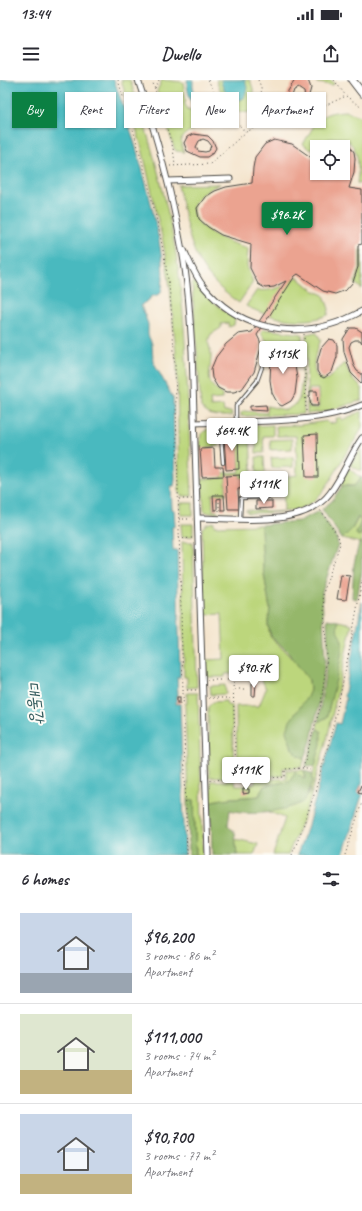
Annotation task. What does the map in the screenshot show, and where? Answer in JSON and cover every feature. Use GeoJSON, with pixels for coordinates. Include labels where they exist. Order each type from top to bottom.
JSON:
{"type":"FeatureCollection","features":[{"type":"Feature","properties":{"kind":"street"},"geometry":{"type":"LineString","coordinates":[[138,80],[152,122],[168,181],[181,246],[192,351],[208,855]]}},
{"type":"Feature","properties":{"kind":"street"},"geometry":{"type":"LineString","coordinates":[[352,80],[362,93]]}},
{"type":"Feature","properties":{"kind":"street"},"geometry":{"type":"LineString","coordinates":[[168,181],[230,179]]}},
{"type":"Feature","properties":{"kind":"street"},"geometry":{"type":"LineString","coordinates":[[181,246],[200,282],[226,307],[260,324],[286,330],[304,330],[337,324],[362,311]]}},
{"type":"Feature","properties":{"kind":"street"},"geometry":{"type":"LineString","coordinates":[[195,423],[306,418],[346,411],[362,405]]}},
{"type":"Feature","properties":{"kind":"street"},"geometry":{"type":"LineString","coordinates":[[198,518],[290,517],[305,513],[317,506],[330,493],[362,438]]}},
{"type":"Feature","properties":{"kind":"lane"},"geometry":{"type":"LineString","coordinates":[[236,421],[236,406],[257,381],[267,354]]}},
{"type":"Feature","properties":{"kind":"lane"},"geometry":{"type":"LineString","coordinates":[[220,422],[223,463]]}},
{"type":"Feature","properties":{"kind":"lane"},"geometry":{"type":"LineString","coordinates":[[240,518],[241,498],[268,497]]}},
{"type":"Feature","properties":{"kind":"path"},"geometry":{"type":"LineString","coordinates":[[118,80],[139,147],[169,287],[175,365],[187,855]]}},
{"type":"Feature","properties":{"kind":"path"},"geometry":{"type":"LineString","coordinates":[[152,80],[173,148],[175,165]]}},
{"type":"Feature","properties":{"kind":"path"},"geometry":{"type":"LineString","coordinates":[[155,89],[159,80]]}},
{"type":"Feature","properties":{"kind":"path"},"geometry":{"type":"LineString","coordinates":[[208,80],[218,100],[246,132]]}},
{"type":"Feature","properties":{"kind":"path"},"geometry":{"type":"LineString","coordinates":[[258,80],[261,92]]}},
{"type":"Feature","properties":{"kind":"path"},"geometry":{"type":"LineString","coordinates":[[334,80],[346,96],[362,108]]}},
{"type":"Feature","properties":{"kind":"path"},"geometry":{"type":"LineString","coordinates":[[326,105],[346,96]]}},
{"type":"Feature","properties":{"kind":"path"},"geometry":{"type":"LineString","coordinates":[[164,167],[175,165],[210,164],[246,132],[255,128]]}},
{"type":"Feature","properties":{"kind":"path"},"geometry":{"type":"LineString","coordinates":[[304,330],[306,418]]}},
{"type":"Feature","properties":{"kind":"path"},"geometry":{"type":"LineString","coordinates":[[178,499],[192,499]]}},
{"type":"Feature","properties":{"kind":"path"},"geometry":{"type":"LineString","coordinates":[[219,502],[219,515]]}},
{"type":"Feature","properties":{"kind":"path"},"geometry":{"type":"LineString","coordinates":[[304,768],[319,711],[327,656],[324,593],[340,544],[338,536],[317,506]]}},
{"type":"Feature","properties":{"kind":"path"},"geometry":{"type":"LineString","coordinates":[[179,519],[192,518]]}},
{"type":"Feature","properties":{"kind":"path"},"geometry":{"type":"LineString","coordinates":[[179,539],[193,538]]}},
{"type":"Feature","properties":{"kind":"path"},"geometry":{"type":"LineString","coordinates":[[292,855],[302,828],[334,722],[362,580]]}},
{"type":"Feature","properties":{"kind":"path"},"geometry":{"type":"LineString","coordinates":[[203,681],[234,680],[236,778]]}},
{"type":"Feature","properties":{"kind":"path"},"geometry":{"type":"LineString","coordinates":[[234,689],[250,689]]}},
{"type":"Feature","properties":{"kind":"path"},"geometry":{"type":"LineString","coordinates":[[183,690],[197,690]]}},
{"type":"Feature","properties":{"kind":"path"},"geometry":{"type":"LineString","coordinates":[[204,698],[234,698]]}},
{"type":"Feature","properties":{"kind":"path"},"geometry":{"type":"LineString","coordinates":[[206,780],[285,777],[284,769],[304,768],[310,770]]}},
{"type":"Feature","properties":{"kind":"path"},"geometry":{"type":"LineString","coordinates":[[345,855],[362,802]]}},
{"type":"Feature","properties":{"kind":"green space"},"geometry":{"type":"Polygon","coordinates":[[[121,80],[130,80],[134,92],[125,92],[121,80]]]}},
{"type":"Feature","properties":{"kind":"green space"},"geometry":{"type":"Polygon","coordinates":[[[162,80],[183,82],[186,101],[184,102],[188,110],[190,109],[191,110],[191,128],[197,128],[185,134],[181,140],[184,152],[176,151],[174,148],[168,128],[183,128],[183,92],[157,91],[162,80]]]}},
{"type":"Feature","properties":{"kind":"green space"},"geometry":{"type":"Polygon","coordinates":[[[216,80],[250,80],[254,92],[247,92],[247,112],[239,111],[239,92],[221,91],[216,80]]]}},
{"type":"Feature","properties":{"kind":"green space"},"geometry":{"type":"Polygon","coordinates":[[[316,80],[331,80],[334,83],[333,85],[317,83],[316,80]]]}},
{"type":"Feature","properties":{"kind":"green space"},"geometry":{"type":"Polygon","coordinates":[[[346,111],[362,117],[362,184],[357,183],[358,160],[350,140],[333,138],[327,140],[310,140],[310,150],[303,144],[313,128],[326,128],[326,114],[346,111]]]}},
{"type":"Feature","properties":{"kind":"green space"},"geometry":{"type":"Polygon","coordinates":[[[136,128],[145,128],[146,130],[172,231],[180,283],[185,336],[192,496],[181,496],[179,490],[177,365],[170,287],[163,242],[142,148],[136,128]]]}},
{"type":"Feature","properties":{"kind":"green space"},"geometry":{"type":"Polygon","coordinates":[[[220,184],[203,194],[194,203],[193,213],[198,222],[220,238],[248,248],[247,266],[253,282],[239,303],[210,278],[201,265],[190,237],[178,185],[220,184]]]}},
{"type":"Feature","properties":{"kind":"green space"},"geometry":{"type":"Polygon","coordinates":[[[360,250],[362,250],[362,289],[355,283],[360,268],[360,250]]]}},
{"type":"Feature","properties":{"kind":"green space"},"geometry":{"type":"Polygon","coordinates":[[[297,277],[313,290],[324,295],[329,309],[328,315],[308,320],[286,319],[265,314],[246,306],[257,290],[278,288],[297,277]]]}},
{"type":"Feature","properties":{"kind":"green space"},"geometry":{"type":"Polygon","coordinates":[[[194,282],[197,283],[216,304],[235,319],[234,325],[229,327],[228,323],[221,324],[221,328],[209,337],[211,355],[209,378],[216,390],[222,394],[222,399],[210,400],[211,407],[223,406],[224,412],[231,412],[232,416],[211,415],[204,411],[201,407],[192,284],[194,282]]]}},
{"type":"Feature","properties":{"kind":"green space"},"geometry":{"type":"Polygon","coordinates":[[[263,329],[302,334],[304,414],[241,416],[243,411],[267,413],[267,406],[286,410],[296,404],[299,399],[302,366],[298,350],[294,344],[288,340],[269,344],[261,333],[263,329]]]}},
{"type":"Feature","properties":{"kind":"green space"},"geometry":{"type":"Polygon","coordinates":[[[316,332],[321,340],[314,364],[314,369],[318,378],[327,380],[343,364],[345,364],[352,379],[362,388],[362,400],[329,411],[307,414],[307,402],[309,402],[309,408],[319,408],[318,389],[309,389],[309,395],[307,394],[306,334],[316,332]]]}},
{"type":"Feature","properties":{"kind":"green space"},"geometry":{"type":"Polygon","coordinates":[[[362,411],[362,426],[359,432],[335,473],[318,497],[309,504],[286,512],[248,513],[246,510],[271,512],[284,511],[283,477],[297,475],[296,436],[277,436],[276,426],[300,425],[327,421],[329,424],[337,422],[336,419],[341,417],[342,420],[362,411]]]}},
{"type":"Feature","properties":{"kind":"green space"},"geometry":{"type":"Polygon","coordinates":[[[273,425],[273,436],[263,436],[264,453],[256,453],[256,436],[250,437],[252,477],[240,478],[240,474],[226,475],[226,494],[212,495],[213,511],[218,511],[218,513],[209,513],[204,511],[202,479],[222,478],[222,473],[240,472],[238,434],[231,434],[230,427],[273,425]]]}},
{"type":"Feature","properties":{"kind":"green space"},"geometry":{"type":"Polygon","coordinates":[[[209,428],[218,428],[219,446],[200,448],[201,434],[209,428]]]}},
{"type":"Feature","properties":{"kind":"green space"},"geometry":{"type":"Polygon","coordinates":[[[292,439],[292,449],[271,450],[270,440],[292,439]]]}},
{"type":"Feature","properties":{"kind":"green space"},"geometry":{"type":"Polygon","coordinates":[[[361,449],[362,470],[359,470],[350,465],[361,449]]]}},
{"type":"Feature","properties":{"kind":"green space"},"geometry":{"type":"Polygon","coordinates":[[[256,457],[264,457],[265,473],[257,473],[256,457]]]}},
{"type":"Feature","properties":{"kind":"green space"},"geometry":{"type":"Polygon","coordinates":[[[293,457],[293,467],[272,468],[271,458],[293,457]]]}},
{"type":"Feature","properties":{"kind":"green space"},"geometry":{"type":"Polygon","coordinates":[[[348,468],[361,478],[354,486],[340,485],[348,468]]]}},
{"type":"Feature","properties":{"kind":"green space"},"geometry":{"type":"Polygon","coordinates":[[[362,477],[362,532],[359,536],[356,534],[361,521],[358,517],[352,529],[342,539],[322,509],[332,501],[342,486],[354,486],[362,477]]]}},
{"type":"Feature","properties":{"kind":"green space"},"geometry":{"type":"Polygon","coordinates":[[[181,503],[193,503],[193,515],[181,515],[181,503]]]}},
{"type":"Feature","properties":{"kind":"green space"},"geometry":{"type":"Polygon","coordinates":[[[319,511],[336,537],[338,544],[322,592],[325,661],[319,703],[311,741],[305,758],[297,755],[292,749],[287,731],[290,721],[307,697],[310,690],[309,680],[286,650],[271,636],[268,625],[270,609],[263,568],[261,525],[299,521],[319,511]]]}},
{"type":"Feature","properties":{"kind":"green space"},"geometry":{"type":"Polygon","coordinates":[[[359,517],[361,521],[356,534],[359,536],[362,532],[362,543],[342,539],[352,529],[359,517]]]}},
{"type":"Feature","properties":{"kind":"green space"},"geometry":{"type":"Polygon","coordinates":[[[214,522],[214,526],[261,525],[263,568],[270,609],[268,625],[270,636],[303,670],[309,680],[310,690],[297,755],[305,758],[302,767],[283,768],[283,776],[237,777],[236,706],[259,706],[266,689],[259,673],[225,674],[225,677],[208,677],[206,673],[206,660],[224,659],[222,614],[204,615],[202,528],[207,524],[214,522]]]}},
{"type":"Feature","properties":{"kind":"green space"},"geometry":{"type":"Polygon","coordinates":[[[181,524],[193,524],[193,536],[182,537],[181,524]]]}},
{"type":"Feature","properties":{"kind":"green space"},"geometry":{"type":"Polygon","coordinates":[[[182,542],[193,542],[197,687],[187,688],[187,677],[184,677],[182,542]]]}},
{"type":"Feature","properties":{"kind":"green space"},"geometry":{"type":"Polygon","coordinates":[[[359,543],[362,543],[362,570],[357,599],[352,598],[354,564],[359,543]]]}},
{"type":"Feature","properties":{"kind":"green space"},"geometry":{"type":"Polygon","coordinates":[[[327,619],[338,621],[338,632],[342,642],[342,649],[327,717],[318,722],[328,656],[327,619]]]}},
{"type":"Feature","properties":{"kind":"green space"},"geometry":{"type":"Polygon","coordinates":[[[338,621],[352,624],[328,735],[308,806],[288,855],[273,855],[285,818],[267,811],[297,805],[306,798],[310,792],[321,731],[317,729],[318,722],[327,717],[342,642],[336,632],[338,621]]]}},
{"type":"Feature","properties":{"kind":"green space"},"geometry":{"type":"Polygon","coordinates":[[[225,685],[226,694],[211,695],[210,686],[225,685]]]}},
{"type":"Feature","properties":{"kind":"green space"},"geometry":{"type":"Polygon","coordinates":[[[187,693],[198,693],[203,855],[196,855],[194,800],[188,799],[185,704],[187,704],[187,693]]]}},
{"type":"Feature","properties":{"kind":"green space"},"geometry":{"type":"Polygon","coordinates":[[[226,701],[227,705],[232,706],[234,777],[209,778],[208,707],[213,702],[226,701]]]}},
{"type":"Feature","properties":{"kind":"green space"},"geometry":{"type":"Polygon","coordinates":[[[317,729],[321,731],[321,744],[315,766],[306,766],[317,729]]]}},
{"type":"Feature","properties":{"kind":"green space"},"geometry":{"type":"Polygon","coordinates":[[[286,770],[304,770],[306,778],[292,777],[289,781],[264,786],[259,796],[228,798],[211,802],[210,781],[234,781],[235,786],[248,786],[255,784],[255,779],[286,779],[286,770]]]}},
{"type":"Feature","properties":{"kind":"green space"},"geometry":{"type":"Polygon","coordinates":[[[304,770],[312,774],[313,781],[305,801],[289,808],[268,812],[238,812],[230,810],[228,825],[235,833],[237,855],[212,855],[211,802],[228,798],[259,796],[264,786],[289,781],[296,771],[304,779],[306,778],[304,770]]]}},
{"type":"Feature","properties":{"kind":"green space"},"geometry":{"type":"Polygon","coordinates":[[[188,799],[194,800],[196,855],[189,855],[188,799]]]}},
{"type":"Feature","properties":{"kind":"green space"},"geometry":{"type":"Polygon","coordinates":[[[235,839],[258,844],[254,855],[237,855],[235,839]]]}},
{"type":"Feature","properties":{"kind":"water","name":"대동강"},"geometry":{"type":"Polygon","coordinates":[[[0,80],[114,80],[124,109],[124,128],[130,128],[148,189],[161,253],[163,278],[160,294],[150,297],[150,299],[141,305],[148,324],[148,335],[152,344],[153,361],[173,398],[175,480],[174,486],[171,486],[172,509],[174,510],[175,526],[172,527],[173,550],[177,550],[180,677],[177,677],[178,696],[176,696],[176,704],[180,704],[185,855],[0,855],[0,80]]]}},
{"type":"Feature","properties":{"kind":"water"},"geometry":{"type":"Polygon","coordinates":[[[187,80],[193,80],[194,92],[191,92],[191,100],[188,92],[187,80]]]}},
{"type":"Feature","properties":{"kind":"water"},"geometry":{"type":"Polygon","coordinates":[[[221,80],[245,80],[247,88],[244,98],[239,100],[239,92],[226,92],[221,80]]]}},
{"type":"Feature","properties":{"kind":"water"},"geometry":{"type":"Polygon","coordinates":[[[362,602],[362,783],[358,792],[362,795],[343,855],[297,855],[307,829],[336,723],[340,724],[346,698],[344,697],[362,602]]]}},
{"type":"Feature","properties":{"kind":"building"},"geometry":{"type":"Polygon","coordinates":[[[295,80],[308,80],[311,88],[310,92],[304,92],[298,88],[293,92],[288,92],[295,80]]]}},
{"type":"Feature","properties":{"kind":"building"},"geometry":{"type":"Polygon","coordinates":[[[193,134],[208,136],[213,141],[216,148],[213,153],[207,157],[200,157],[187,151],[184,143],[187,137],[193,134]],[[203,139],[199,141],[196,147],[198,151],[209,151],[211,145],[208,141],[203,139]]]}},
{"type":"Feature","properties":{"kind":"building"},"geometry":{"type":"Polygon","coordinates":[[[274,140],[292,144],[310,157],[310,180],[350,180],[350,146],[354,152],[355,158],[354,172],[349,188],[362,190],[362,244],[358,245],[358,267],[353,282],[346,290],[335,294],[323,291],[298,274],[295,276],[257,335],[261,348],[254,372],[242,389],[234,392],[226,392],[218,388],[212,378],[211,369],[216,357],[226,344],[238,334],[252,332],[286,281],[274,287],[265,288],[258,284],[250,268],[251,244],[221,235],[208,227],[199,219],[197,208],[205,197],[215,191],[226,187],[252,183],[255,157],[265,144],[274,140]]]}},
{"type":"Feature","properties":{"kind":"building"},"geometry":{"type":"Polygon","coordinates":[[[350,328],[356,328],[362,332],[362,343],[360,340],[355,340],[351,342],[349,347],[354,366],[357,371],[362,374],[362,384],[351,373],[344,352],[343,339],[350,328]]]}},
{"type":"Feature","properties":{"kind":"building"},"geometry":{"type":"Polygon","coordinates":[[[329,339],[334,340],[337,345],[337,357],[332,372],[324,378],[320,376],[317,371],[317,362],[321,348],[329,339]]]}},
{"type":"Feature","properties":{"kind":"building"},"geometry":{"type":"Polygon","coordinates":[[[281,343],[286,345],[293,354],[297,378],[295,394],[291,401],[282,406],[278,404],[272,393],[270,380],[271,358],[275,348],[281,343]]]}},
{"type":"Feature","properties":{"kind":"building"},"geometry":{"type":"Polygon","coordinates":[[[310,391],[317,391],[318,406],[311,406],[309,396],[310,391]]]}},
{"type":"Feature","properties":{"kind":"building"},"geometry":{"type":"Polygon","coordinates":[[[266,405],[267,411],[250,410],[250,406],[266,405]]]}},
{"type":"Feature","properties":{"kind":"building"},"geometry":{"type":"Polygon","coordinates":[[[317,434],[318,477],[306,477],[304,435],[317,434]]]}},
{"type":"Feature","properties":{"kind":"building"},"geometry":{"type":"Polygon","coordinates":[[[238,435],[239,469],[226,470],[224,436],[238,435]]]}},
{"type":"Feature","properties":{"kind":"building"},"geometry":{"type":"Polygon","coordinates":[[[214,448],[215,467],[223,467],[224,476],[202,477],[200,449],[214,448]]]}},
{"type":"Feature","properties":{"kind":"building"},"geometry":{"type":"Polygon","coordinates":[[[240,475],[240,478],[272,477],[273,487],[250,488],[250,492],[245,492],[245,488],[238,489],[239,509],[228,509],[226,476],[240,475]]]}},
{"type":"Feature","properties":{"kind":"building"},"geometry":{"type":"Polygon","coordinates":[[[213,495],[224,495],[225,510],[221,510],[221,498],[217,499],[217,510],[214,510],[213,495]]]}},
{"type":"Feature","properties":{"kind":"building"},"geometry":{"type":"Polygon","coordinates":[[[256,501],[272,501],[272,508],[256,509],[256,501]]]}},
{"type":"Feature","properties":{"kind":"building"},"geometry":{"type":"Polygon","coordinates":[[[341,575],[350,576],[346,600],[337,599],[341,575]]]}},
{"type":"Feature","properties":{"kind":"building"},"geometry":{"type":"Polygon","coordinates":[[[252,683],[256,683],[255,696],[252,696],[252,683]]]}},
{"type":"Feature","properties":{"kind":"building"},"geometry":{"type":"Polygon","coordinates":[[[177,697],[180,697],[180,703],[177,703],[177,697]]]}},
{"type":"Feature","properties":{"kind":"building"},"geometry":{"type":"Polygon","coordinates":[[[362,785],[362,793],[358,792],[362,785]]]}},
{"type":"Feature","properties":{"kind":"building"},"geometry":{"type":"Polygon","coordinates":[[[243,789],[249,789],[249,793],[243,794],[243,789]]]}}]}
